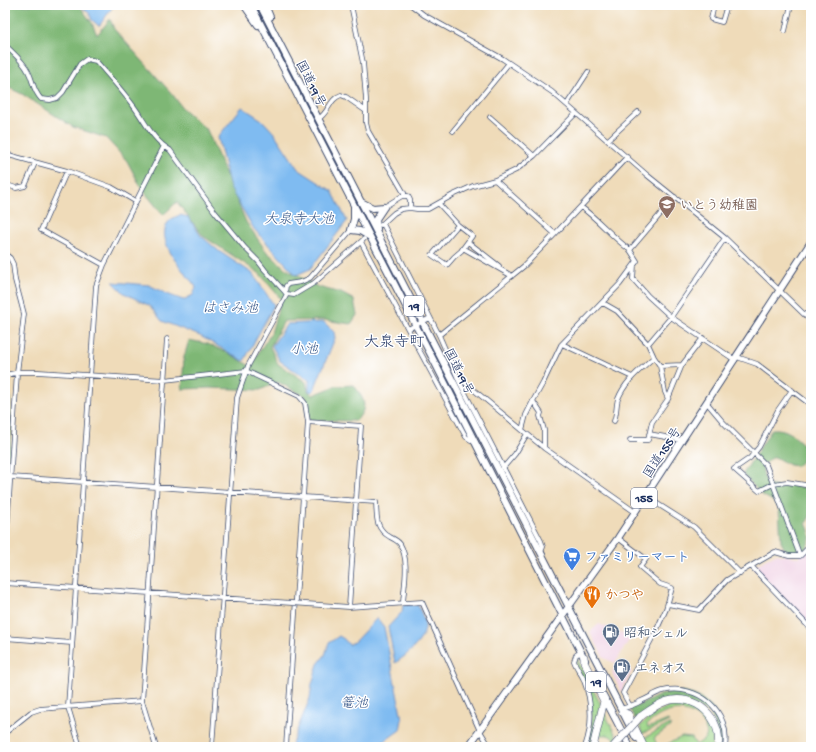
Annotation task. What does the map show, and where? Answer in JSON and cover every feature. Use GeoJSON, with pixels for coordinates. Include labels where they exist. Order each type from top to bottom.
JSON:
{"type":"FeatureCollection","features":[{"type":"Feature","properties":{"kind":"highway"},"geometry":{"type":"LineString","coordinates":[[244,5],[256,23],[263,28]]}},
{"type":"Feature","properties":{"kind":"highway","name":"国道19号"},"geometry":{"type":"LineString","coordinates":[[251,5],[354,205],[365,239],[416,325],[562,617],[630,747]]}},
{"type":"Feature","properties":{"kind":"highway","name":"国道19号"},"geometry":{"type":"LineString","coordinates":[[260,5],[640,747]]}},
{"type":"Feature","properties":{"kind":"highway"},"geometry":{"type":"LineString","coordinates":[[265,5],[270,17],[270,25]]}},
{"type":"Feature","properties":{"kind":"highway"},"geometry":{"type":"LineString","coordinates":[[361,202],[373,208],[384,207]]}},
{"type":"Feature","properties":{"kind":"highway"},"geometry":{"type":"LineString","coordinates":[[354,205],[354,219],[351,230],[360,231],[365,239]]}},
{"type":"Feature","properties":{"kind":"highway"},"geometry":{"type":"LineString","coordinates":[[377,232],[376,219],[384,207]]}},
{"type":"Feature","properties":{"kind":"highway","name":"国道155号"},"geometry":{"type":"LineString","coordinates":[[468,747],[618,538],[811,242]]}},
{"type":"Feature","properties":{"kind":"highway"},"geometry":{"type":"LineString","coordinates":[[582,655],[584,662],[604,701],[593,747]]}},
{"type":"Feature","properties":{"kind":"highway"},"geometry":{"type":"LineString","coordinates":[[618,747],[648,710],[666,701],[680,700],[694,703],[706,711],[714,722],[718,736],[718,747]]}},
{"type":"Feature","properties":{"kind":"highway"},"geometry":{"type":"LineString","coordinates":[[613,747],[641,719],[658,708],[677,703],[691,705],[704,713],[711,724],[715,735],[714,747]]}},
{"type":"Feature","properties":{"kind":"highway"},"geometry":{"type":"LineString","coordinates":[[622,710],[628,714],[644,747]]}},
{"type":"Feature","properties":{"kind":"street"},"geometry":{"type":"LineString","coordinates":[[351,5],[361,50],[366,100],[366,123],[368,132],[404,193],[404,196]]}},
{"type":"Feature","properties":{"kind":"street"},"geometry":{"type":"LineString","coordinates":[[410,5],[424,15],[509,63],[552,92],[627,157],[725,238],[811,321]]}},
{"type":"Feature","properties":{"kind":"street"},"geometry":{"type":"LineString","coordinates":[[714,5],[711,19],[722,22],[727,5]]}},
{"type":"Feature","properties":{"kind":"street"},"geometry":{"type":"LineString","coordinates":[[785,31],[791,5]]}},
{"type":"Feature","properties":{"kind":"street"},"geometry":{"type":"LineString","coordinates":[[5,45],[26,67],[35,93],[41,100],[57,98],[63,92],[80,64],[87,59],[96,61],[132,103],[150,130],[164,146],[170,150],[206,200],[240,242],[286,293],[294,295],[314,283],[365,239],[408,329],[466,438],[474,442]]}},
{"type":"Feature","properties":{"kind":"street"},"geometry":{"type":"LineString","coordinates":[[453,131],[509,63]]}},
{"type":"Feature","properties":{"kind":"street"},"geometry":{"type":"LineString","coordinates":[[566,104],[588,72]]}},
{"type":"Feature","properties":{"kind":"street"},"geometry":{"type":"LineString","coordinates":[[318,119],[326,114],[334,98],[341,95],[366,111]]}},
{"type":"Feature","properties":{"kind":"street"},"geometry":{"type":"LineString","coordinates":[[608,140],[638,112]]}},
{"type":"Feature","properties":{"kind":"street"},"geometry":{"type":"LineString","coordinates":[[541,552],[543,547],[541,541],[459,381],[439,335],[382,225],[394,213],[401,209],[428,209],[473,186],[495,180],[516,170],[534,156],[576,113]]}},
{"type":"Feature","properties":{"kind":"street"},"geometry":{"type":"LineString","coordinates":[[490,117],[534,156]]}},
{"type":"Feature","properties":{"kind":"street"},"geometry":{"type":"LineString","coordinates":[[80,747],[68,708],[96,286],[104,265],[135,201],[164,146]]}},
{"type":"Feature","properties":{"kind":"street"},"geometry":{"type":"LineString","coordinates":[[5,154],[67,171],[111,187],[135,201]]}},
{"type":"Feature","properties":{"kind":"street"},"geometry":{"type":"LineString","coordinates":[[439,335],[512,276],[555,234],[627,157]]}},
{"type":"Feature","properties":{"kind":"street"},"geometry":{"type":"LineString","coordinates":[[5,186],[7,184],[16,188],[25,186],[35,163]]}},
{"type":"Feature","properties":{"kind":"street"},"geometry":{"type":"LineString","coordinates":[[67,171],[41,230],[104,265]]}},
{"type":"Feature","properties":{"kind":"street"},"geometry":{"type":"LineString","coordinates":[[495,180],[555,234]]}},
{"type":"Feature","properties":{"kind":"street"},"geometry":{"type":"LineString","coordinates":[[384,207],[404,196],[408,196],[410,200],[410,208]]}},
{"type":"Feature","properties":{"kind":"street"},"geometry":{"type":"LineString","coordinates":[[630,250],[675,197]]}},
{"type":"Feature","properties":{"kind":"street"},"geometry":{"type":"LineString","coordinates":[[439,204],[458,225],[472,236],[447,265],[432,255],[458,225]]}},
{"type":"Feature","properties":{"kind":"street"},"geometry":{"type":"LineString","coordinates":[[522,430],[526,415],[561,345],[603,303],[620,284],[637,261],[630,250],[617,240],[593,215],[581,207]]}},
{"type":"Feature","properties":{"kind":"street"},"geometry":{"type":"LineString","coordinates":[[212,747],[237,398],[246,371],[286,293],[286,286],[288,284],[301,282],[310,278],[351,230]]}},
{"type":"Feature","properties":{"kind":"street"},"geometry":{"type":"LineString","coordinates":[[648,344],[671,317],[725,238]]}},
{"type":"Feature","properties":{"kind":"street"},"geometry":{"type":"LineString","coordinates":[[468,242],[512,276]]}},
{"type":"Feature","properties":{"kind":"street"},"geometry":{"type":"LineString","coordinates":[[463,248],[512,276]]}},
{"type":"Feature","properties":{"kind":"street"},"geometry":{"type":"LineString","coordinates":[[5,254],[10,258],[13,264],[14,276],[24,314],[17,373],[5,560]]}},
{"type":"Feature","properties":{"kind":"street"},"geometry":{"type":"LineString","coordinates":[[634,265],[633,280],[671,317],[736,358],[757,364],[810,402]]}},
{"type":"Feature","properties":{"kind":"street"},"geometry":{"type":"LineString","coordinates":[[603,303],[617,311],[648,344],[660,366],[665,392],[668,399]]}},
{"type":"Feature","properties":{"kind":"street"},"geometry":{"type":"LineString","coordinates":[[408,329],[430,318]]}},
{"type":"Feature","properties":{"kind":"street"},"geometry":{"type":"LineString","coordinates":[[630,440],[648,440],[652,422],[668,399],[682,365],[703,338]]}},
{"type":"Feature","properties":{"kind":"street"},"geometry":{"type":"LineString","coordinates":[[156,747],[142,701],[167,339]]}},
{"type":"Feature","properties":{"kind":"street"},"geometry":{"type":"LineString","coordinates":[[562,344],[632,378]]}},
{"type":"Feature","properties":{"kind":"street"},"geometry":{"type":"LineString","coordinates":[[614,420],[617,413],[619,398],[624,386],[654,357]]}},
{"type":"Feature","properties":{"kind":"street"},"geometry":{"type":"LineString","coordinates":[[660,366],[682,365]]}},
{"type":"Feature","properties":{"kind":"street"},"geometry":{"type":"LineString","coordinates":[[5,375],[38,372],[164,380],[246,371],[299,396],[304,403],[308,422],[286,747]]}},
{"type":"Feature","properties":{"kind":"street"},"geometry":{"type":"LineString","coordinates":[[459,381],[463,381],[544,448],[635,512]]}},
{"type":"Feature","properties":{"kind":"street"},"geometry":{"type":"LineString","coordinates":[[792,390],[778,410],[761,444],[754,454],[734,469],[759,490],[773,484],[787,482],[811,486]]}},
{"type":"Feature","properties":{"kind":"street"},"geometry":{"type":"LineString","coordinates":[[533,401],[541,414],[540,416],[544,430],[544,448]]}},
{"type":"Feature","properties":{"kind":"street"},"geometry":{"type":"LineString","coordinates":[[707,402],[722,422],[766,465],[800,556]]}},
{"type":"Feature","properties":{"kind":"street"},"geometry":{"type":"LineString","coordinates":[[308,422],[361,426],[349,607]]}},
{"type":"Feature","properties":{"kind":"street"},"geometry":{"type":"LineString","coordinates":[[503,468],[515,454],[527,434]]}},
{"type":"Feature","properties":{"kind":"street"},"geometry":{"type":"LineString","coordinates":[[649,434],[682,440]]}},
{"type":"Feature","properties":{"kind":"street"},"geometry":{"type":"LineString","coordinates":[[11,477],[376,502],[377,521],[380,528],[383,533],[400,543],[404,554],[405,565],[402,603]]}},
{"type":"Feature","properties":{"kind":"street"},"geometry":{"type":"LineString","coordinates":[[646,496],[694,527],[740,573]]}},
{"type":"Feature","properties":{"kind":"street"},"geometry":{"type":"LineString","coordinates":[[618,538],[646,559],[640,567],[660,584],[672,588],[668,604],[658,629],[623,693],[630,706]]}},
{"type":"Feature","properties":{"kind":"street"},"geometry":{"type":"LineString","coordinates":[[668,604],[699,610],[727,580],[775,552],[789,556],[800,556],[811,545]]}},
{"type":"Feature","properties":{"kind":"street"},"geometry":{"type":"LineString","coordinates":[[751,566],[811,629]]}},
{"type":"Feature","properties":{"kind":"street"},"geometry":{"type":"LineString","coordinates":[[5,583],[295,602],[349,607],[422,602],[480,731],[490,747]]}},
{"type":"Feature","properties":{"kind":"street"},"geometry":{"type":"LineString","coordinates":[[5,638],[72,643]]}},
{"type":"Feature","properties":{"kind":"street"},"geometry":{"type":"LineString","coordinates":[[582,655],[576,655],[574,661],[584,681],[591,711],[589,738],[585,747]]}},
{"type":"Feature","properties":{"kind":"street"},"geometry":{"type":"LineString","coordinates":[[622,710],[665,690],[684,690],[698,694],[710,702],[720,715],[726,734],[725,747]]}},
{"type":"Feature","properties":{"kind":"street"},"geometry":{"type":"LineString","coordinates":[[5,733],[31,712],[40,709],[142,701]]}},
{"type":"Feature","properties":{"kind":"shaded area"},"geometry":{"type":"Polygon","coordinates":[[[811,546],[811,626],[753,567],[775,554],[799,557],[811,546]]]}},
{"type":"Feature","properties":{"kind":"shaded area","name":"昭和シェル"},"geometry":{"type":"Polygon","coordinates":[[[599,624],[631,637],[615,663],[604,658],[590,632],[599,624]]]}},
{"type":"Feature","properties":{"kind":"shaded area","name":"エネオス"},"geometry":{"type":"Polygon","coordinates":[[[616,664],[632,671],[621,692],[612,673],[616,664]]]}},
{"type":"Feature","properties":{"kind":"green space"},"geometry":{"type":"Polygon","coordinates":[[[5,5],[79,5],[92,23],[97,35],[110,19],[114,29],[173,95],[183,109],[207,130],[246,222],[266,251],[286,269],[318,287],[341,293],[354,300],[357,315],[351,324],[324,320],[284,321],[270,347],[278,364],[306,382],[308,391],[313,395],[336,386],[354,385],[364,403],[363,411],[356,421],[308,420],[305,396],[278,382],[260,390],[210,388],[182,389],[184,357],[189,340],[208,344],[232,355],[250,366],[271,333],[281,299],[259,273],[203,236],[177,202],[163,215],[142,189],[127,161],[106,138],[73,127],[22,94],[5,86],[5,5]]]}},
{"type":"Feature","properties":{"kind":"green space"},"geometry":{"type":"Polygon","coordinates":[[[5,384],[9,384],[11,438],[10,449],[5,466],[5,384]]]}},
{"type":"Feature","properties":{"kind":"green space"},"geometry":{"type":"Polygon","coordinates":[[[772,429],[786,431],[804,445],[804,457],[802,462],[797,466],[789,465],[775,457],[766,462],[763,468],[764,476],[768,485],[779,487],[791,484],[807,489],[811,502],[811,511],[809,519],[806,523],[810,532],[810,539],[803,553],[787,553],[781,542],[779,508],[773,501],[762,495],[743,474],[772,429]]]}},
{"type":"Feature","properties":{"kind":"green space"},"geometry":{"type":"Polygon","coordinates":[[[576,657],[601,705],[590,747],[587,747],[591,733],[591,703],[577,665],[576,657]]]}},
{"type":"Feature","properties":{"kind":"green space"},"geometry":{"type":"Polygon","coordinates":[[[676,691],[694,695],[713,709],[721,723],[724,739],[723,747],[720,747],[711,713],[673,698],[635,719],[629,708],[663,694],[676,691]]]}},
{"type":"Feature","properties":{"kind":"green space"},"geometry":{"type":"Polygon","coordinates":[[[673,705],[681,705],[690,708],[703,716],[708,722],[711,730],[713,738],[712,747],[661,747],[682,737],[692,738],[696,745],[706,737],[707,732],[698,717],[683,711],[672,711],[658,716],[647,725],[648,728],[668,720],[669,721],[642,734],[640,726],[644,722],[659,711],[673,705]]]}},
{"type":"Feature","properties":{"kind":"green space"},"geometry":{"type":"Polygon","coordinates":[[[604,712],[622,747],[620,747],[614,739],[608,735],[598,736],[604,712]]]}},
{"type":"Feature","properties":{"kind":"green space"},"geometry":{"type":"Polygon","coordinates":[[[670,724],[671,726],[654,738],[658,747],[649,747],[644,738],[670,724]]]}},
{"type":"Feature","properties":{"kind":"water"},"geometry":{"type":"Polygon","coordinates":[[[80,5],[114,5],[99,26],[92,20],[89,13],[80,5]]]}},
{"type":"Feature","properties":{"kind":"water","name":"大泉寺大池"},"geometry":{"type":"Polygon","coordinates":[[[242,107],[262,120],[274,133],[298,169],[332,191],[347,221],[310,269],[296,275],[254,229],[230,188],[218,137],[242,107]]]}},
{"type":"Feature","properties":{"kind":"water","name":"はさみ池"},"geometry":{"type":"Polygon","coordinates":[[[180,215],[188,217],[201,236],[220,252],[252,273],[274,305],[244,361],[200,336],[162,321],[150,306],[124,293],[113,282],[149,285],[183,300],[193,295],[196,287],[173,257],[165,240],[167,224],[171,219],[180,215]]]}},
{"type":"Feature","properties":{"kind":"water","name":"小池"},"geometry":{"type":"Polygon","coordinates":[[[324,322],[334,332],[335,338],[313,392],[309,391],[309,380],[280,361],[272,346],[287,324],[324,322]]]}},
{"type":"Feature","properties":{"kind":"water"},"geometry":{"type":"Polygon","coordinates":[[[403,605],[418,605],[425,626],[419,642],[404,657],[395,663],[388,627],[402,612],[403,605]]]}},
{"type":"Feature","properties":{"kind":"water","name":"篭池"},"geometry":{"type":"Polygon","coordinates":[[[377,618],[384,627],[402,719],[400,730],[376,747],[292,747],[292,743],[310,698],[312,684],[318,664],[325,655],[329,643],[339,636],[349,645],[355,641],[377,618]]]}},
{"type":"Feature","properties":{"kind":"place","name":"いとう幼稚園"},"geometry":{"type":"Point","coordinates":[667,219]}},
{"type":"Feature","properties":{"kind":"place","name":"ファミリーマート"},"geometry":{"type":"Point","coordinates":[572,571]}},
{"type":"Feature","properties":{"kind":"place","name":"かつや"},"geometry":{"type":"Point","coordinates":[592,609]}},
{"type":"Feature","properties":{"kind":"place","name":"昭和シェル"},"geometry":{"type":"Point","coordinates":[611,647]}},
{"type":"Feature","properties":{"kind":"place","name":"エネオス"},"geometry":{"type":"Point","coordinates":[622,682]}},
{"type":"Feature","properties":{"kind":"district","name":"大泉寺町"},"geometry":{"type":"Point","coordinates":[394,341]}}]}
